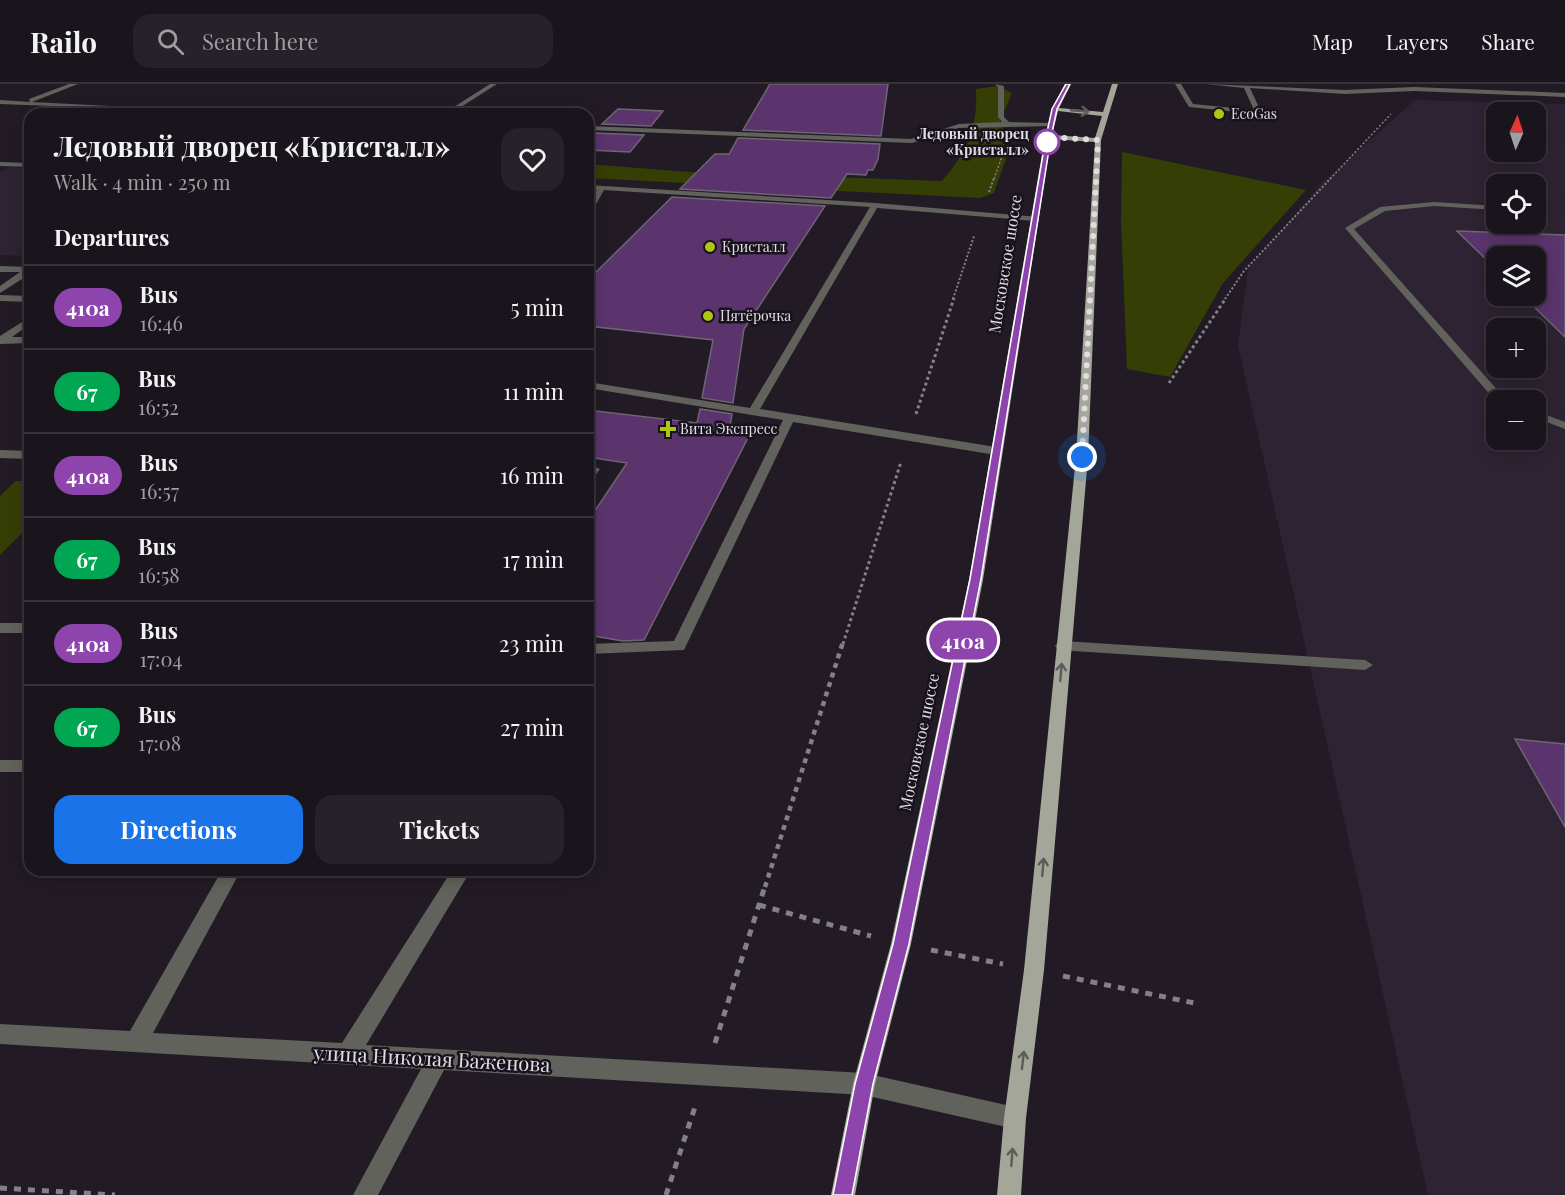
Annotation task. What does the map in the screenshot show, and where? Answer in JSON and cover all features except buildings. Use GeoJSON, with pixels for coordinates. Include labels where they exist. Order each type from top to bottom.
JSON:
{"type":"FeatureCollection","features":[{"type":"Feature","properties":{"kind":"main road","name":"Московское шоссе"},"geometry":{"type":"LineString","coordinates":[[843,1195],[864,1084],[901,944],[976,579],[1048,137],[1054,109],[1068,84]]}},
{"type":"Feature","properties":{"kind":"main road"},"geometry":{"type":"LineString","coordinates":[[1009,1195],[1015,1118],[1034,970],[1082,457],[1098,140],[1115,84]]}},
{"type":"Feature","properties":{"kind":"main road"},"geometry":{"type":"LineString","coordinates":[[1054,109],[1105,114]]}},
{"type":"Feature","properties":{"kind":"main road"},"geometry":{"type":"LineString","coordinates":[[1048,137],[1098,140]]}},
{"type":"Feature","properties":{"kind":"street"},"geometry":{"type":"LineString","coordinates":[[23,103],[75,84]]}},
{"type":"Feature","properties":{"kind":"street"},"geometry":{"type":"LineString","coordinates":[[456,108],[494,84]]}},
{"type":"Feature","properties":{"kind":"street"},"geometry":{"type":"LineString","coordinates":[[998,84],[1001,86],[1003,98],[1001,117],[1007,124]]}},
{"type":"Feature","properties":{"kind":"street"},"geometry":{"type":"LineString","coordinates":[[1178,84],[1191,106],[1258,112],[1246,86]]}},
{"type":"Feature","properties":{"kind":"street"},"geometry":{"type":"LineString","coordinates":[[1209,84],[1345,92],[1413,87],[1565,95]]}},
{"type":"Feature","properties":{"kind":"street"},"geometry":{"type":"LineString","coordinates":[[1003,98],[1008,91]]}},
{"type":"Feature","properties":{"kind":"street"},"geometry":{"type":"LineString","coordinates":[[0,102],[131,108]]}},
{"type":"Feature","properties":{"kind":"street"},"geometry":{"type":"LineString","coordinates":[[594,128],[912,141],[938,129],[965,124],[1051,125]]}},
{"type":"Feature","properties":{"kind":"street"},"geometry":{"type":"LineString","coordinates":[[0,164],[24,165]]}},
{"type":"Feature","properties":{"kind":"street"},"geometry":{"type":"LineString","coordinates":[[594,188],[875,205],[1035,219]]}},
{"type":"Feature","properties":{"kind":"street"},"geometry":{"type":"LineString","coordinates":[[594,201],[602,188]]}},
{"type":"Feature","properties":{"kind":"street"},"geometry":{"type":"LineString","coordinates":[[1486,207],[1434,204],[1383,209],[1349,228],[1492,390]]}},
{"type":"Feature","properties":{"kind":"street"},"geometry":{"type":"LineString","coordinates":[[753,412],[875,205]]}},
{"type":"Feature","properties":{"kind":"street"},"geometry":{"type":"LineString","coordinates":[[0,269],[24,270]]}},
{"type":"Feature","properties":{"kind":"street"},"geometry":{"type":"LineString","coordinates":[[0,290],[24,274]]}},
{"type":"Feature","properties":{"kind":"street"},"geometry":{"type":"LineString","coordinates":[[0,298],[24,299]]}},
{"type":"Feature","properties":{"kind":"street"},"geometry":{"type":"LineString","coordinates":[[1,340],[24,324]]}},
{"type":"Feature","properties":{"kind":"street"},"geometry":{"type":"LineString","coordinates":[[1,340],[24,340]]}},
{"type":"Feature","properties":{"kind":"street"},"geometry":{"type":"LineString","coordinates":[[594,386],[996,452]]}},
{"type":"Feature","properties":{"kind":"street"},"geometry":{"type":"LineString","coordinates":[[594,649],[679,646],[790,417]]}},
{"type":"Feature","properties":{"kind":"street"},"geometry":{"type":"LineString","coordinates":[[1546,418],[1565,426]]}},
{"type":"Feature","properties":{"kind":"street"},"geometry":{"type":"LineString","coordinates":[[0,454],[24,455]]}},
{"type":"Feature","properties":{"kind":"street"},"geometry":{"type":"LineString","coordinates":[[0,628],[24,628]]}},
{"type":"Feature","properties":{"kind":"street"},"geometry":{"type":"LineString","coordinates":[[1063,646],[1365,665]]}},
{"type":"Feature","properties":{"kind":"street"},"geometry":{"type":"LineString","coordinates":[[0,766],[24,766]]}},
{"type":"Feature","properties":{"kind":"street"},"geometry":{"type":"LineString","coordinates":[[136,1042],[229,876]]}},
{"type":"Feature","properties":{"kind":"street"},"geometry":{"type":"LineString","coordinates":[[348,1054],[458,876]]}},
{"type":"Feature","properties":{"kind":"street","name":"улица Николая Баженова"},"geometry":{"type":"LineString","coordinates":[[0,1034],[864,1084],[1015,1118]]}},
{"type":"Feature","properties":{"kind":"street"},"geometry":{"type":"LineString","coordinates":[[365,1195],[438,1060]]}},
{"type":"Feature","properties":{"kind":"path"},"geometry":{"type":"LineString","coordinates":[[1169,383],[1244,271],[1413,87]]}},
{"type":"Feature","properties":{"kind":"path"},"geometry":{"type":"LineString","coordinates":[[666,1195],[848,635],[909,436],[981,214],[1007,143],[1007,124]]}},
{"type":"Feature","properties":{"kind":"path"},"geometry":{"type":"LineString","coordinates":[[759,905],[901,944],[1199,1004]]}},
{"type":"Feature","properties":{"kind":"path"},"geometry":{"type":"LineString","coordinates":[[0,1188],[115,1195]]}},
{"type":"Feature","properties":{"kind":"shaded area"},"geometry":{"type":"Polygon","coordinates":[[[1415,100],[1490,102],[1486,102],[1486,162],[1546,162],[1546,103],[1565,104],[1565,1195],[1428,1195],[1238,345],[1248,269],[1322,183],[1415,100]]]}},
{"type":"Feature","properties":{"kind":"shaded area"},"geometry":{"type":"Polygon","coordinates":[[[9,167],[24,168],[24,256],[0,255],[0,172],[9,167]]]}},
{"type":"Feature","properties":{"kind":"green space"},"geometry":{"type":"Polygon","coordinates":[[[998,86],[1012,93],[1000,121],[1010,147],[994,193],[980,198],[594,178],[594,164],[689,172],[942,181],[958,160],[969,139],[975,116],[976,89],[998,86]]]}},
{"type":"Feature","properties":{"kind":"green space"},"geometry":{"type":"Polygon","coordinates":[[[1122,152],[1306,190],[1223,283],[1170,377],[1127,369],[1121,222],[1122,152]]]}},
{"type":"Feature","properties":{"kind":"green space"},"geometry":{"type":"Polygon","coordinates":[[[16,481],[24,481],[24,531],[0,555],[0,496],[16,481]]]}},
{"type":"Feature","properties":{"kind":"bus line","name":"410а"},"geometry":{"type":"LineString","coordinates":[[843,1195],[864,1084],[901,944],[976,579],[1048,137],[1054,109],[1068,84]]}},
{"type":"Feature","properties":{"kind":"place","name":"EcoGas"},"geometry":{"type":"Point","coordinates":[1219,114]}},
{"type":"Feature","properties":{"kind":"place","name":"Ледовый дворец «Кристалл»"},"geometry":{"type":"Point","coordinates":[1047,142]}},
{"type":"Feature","properties":{"kind":"place","name":"Кристалл"},"geometry":{"type":"Point","coordinates":[710,247]}},
{"type":"Feature","properties":{"kind":"place","name":"Пятёрочка"},"geometry":{"type":"Point","coordinates":[708,316]}},
{"type":"Feature","properties":{"kind":"place","name":"Вита Экспресс"},"geometry":{"type":"Point","coordinates":[668,429]}},
{"type":"Feature","properties":{"kind":"route"},"geometry":{"type":"LineString","coordinates":[[1047,142],[1048,137],[1098,140],[1082,457]]}}]}
